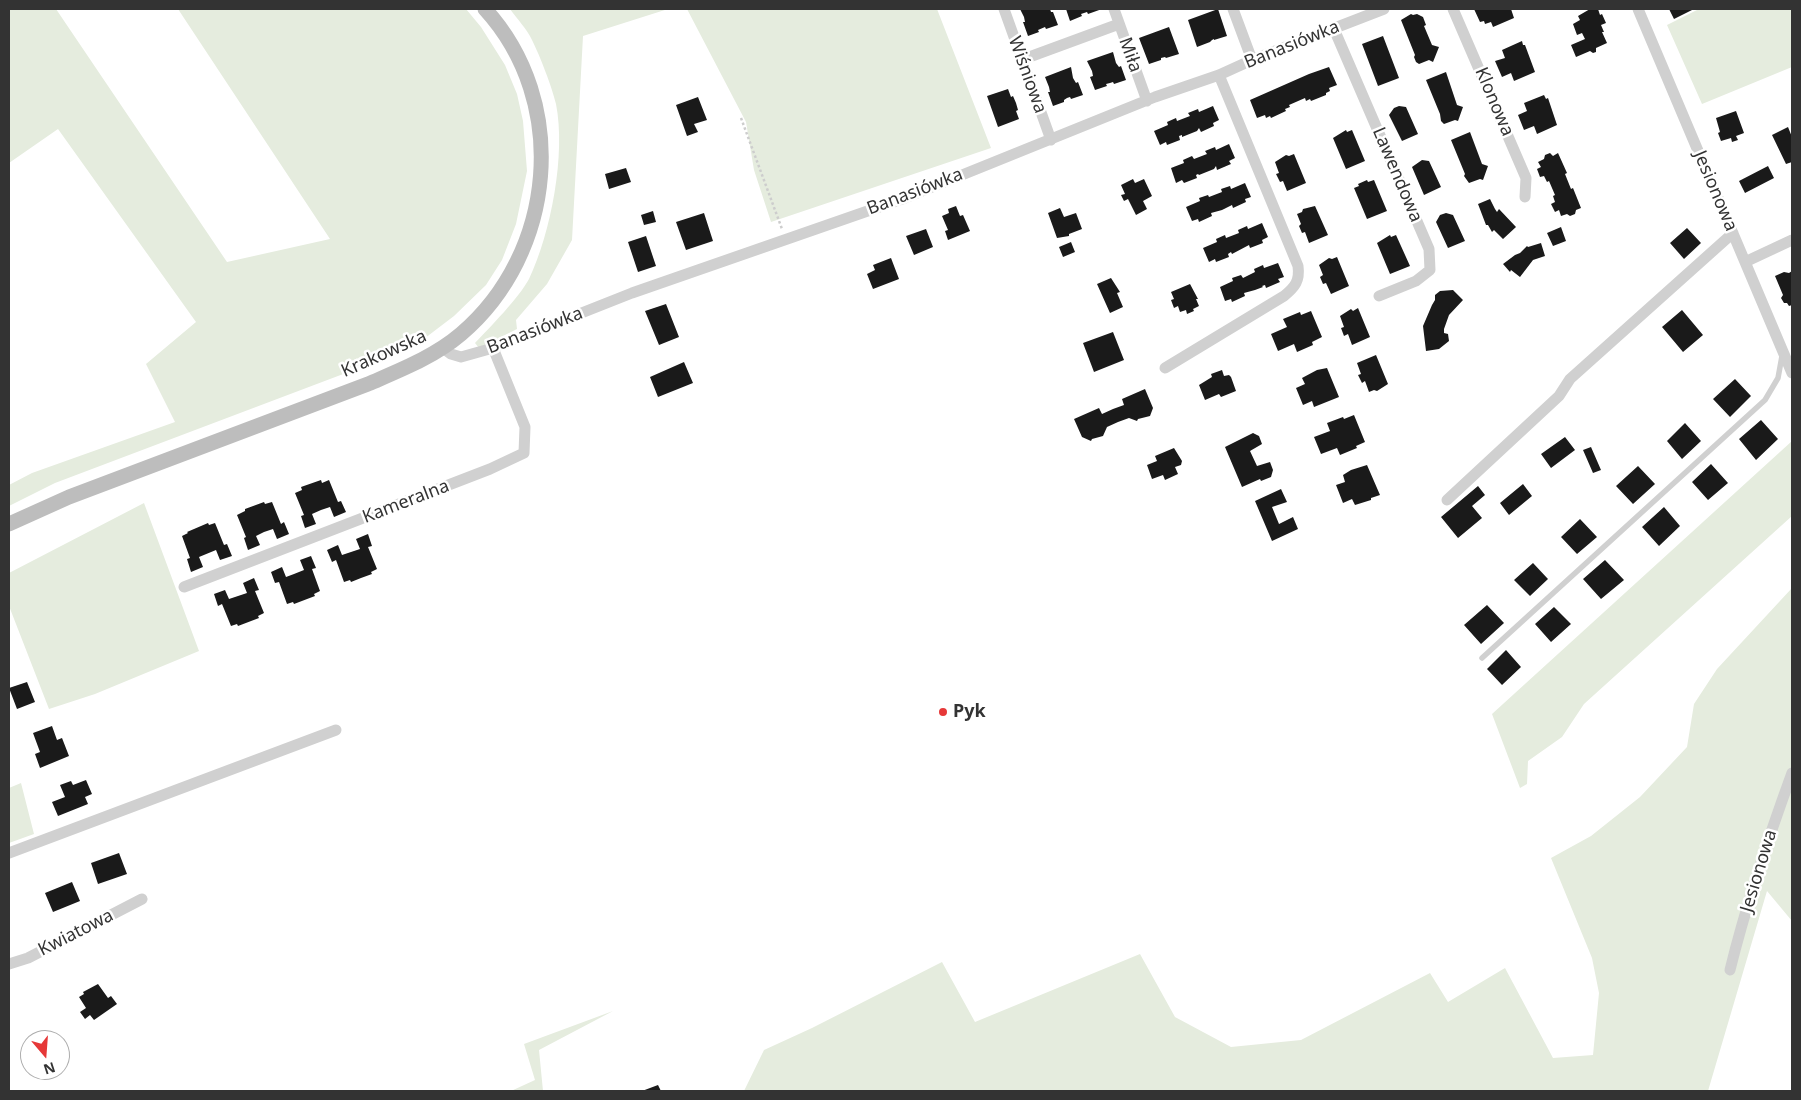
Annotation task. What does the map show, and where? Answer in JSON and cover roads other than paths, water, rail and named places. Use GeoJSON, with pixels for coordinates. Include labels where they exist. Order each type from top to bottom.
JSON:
{"type":"FeatureCollection","features":[{"type":"Feature","properties":{"kind":"main road","name":"Krakowska"},"geometry":{"type":"LineString","coordinates":[[9,524],[69,497],[409,367],[443,348],[462,334],[489,306],[514,269],[527,242],[542,180],[542,148],[538,119],[526,72],[510,41],[485,9]]}},
{"type":"Feature","properties":{"kind":"street","name":"Wiśniowa"},"geometry":{"type":"LineString","coordinates":[[1004,9],[1051,140]]}},
{"type":"Feature","properties":{"kind":"street","name":"Miła"},"geometry":{"type":"LineString","coordinates":[[1114,9],[1147,101]]}},
{"type":"Feature","properties":{"kind":"street"},"geometry":{"type":"LineString","coordinates":[[1233,9],[1252,60]]}},
{"type":"Feature","properties":{"kind":"street","name":"Banasiówka"},"geometry":{"type":"LineString","coordinates":[[443,348],[451,354],[461,356],[493,348],[632,294],[905,198],[1384,9]]}},
{"type":"Feature","properties":{"kind":"street","name":"Klonowa"},"geometry":{"type":"LineString","coordinates":[[1453,9],[1526,178],[1525,197]]}},
{"type":"Feature","properties":{"kind":"street","name":"Jesionowa"},"geometry":{"type":"LineString","coordinates":[[1638,9],[1792,373]]}},
{"type":"Feature","properties":{"kind":"street"},"geometry":{"type":"LineString","coordinates":[[1032,56],[1119,24]]}},
{"type":"Feature","properties":{"kind":"street","name":"Lawendowa"},"geometry":{"type":"LineString","coordinates":[[1334,29],[1429,249],[1430,270],[1416,281],[1379,296]]}},
{"type":"Feature","properties":{"kind":"street"},"geometry":{"type":"LineString","coordinates":[[1165,368],[1284,296],[1296,286],[1300,276],[1298,266],[1220,75]]}},
{"type":"Feature","properties":{"kind":"street"},"geometry":{"type":"LineString","coordinates":[[1447,500],[1559,396],[1570,379],[1733,233]]}},
{"type":"Feature","properties":{"kind":"street"},"geometry":{"type":"LineString","coordinates":[[1745,262],[1792,240]]}},
{"type":"Feature","properties":{"kind":"street","name":"Kameralna"},"geometry":{"type":"LineString","coordinates":[[184,587],[490,469],[524,453],[524,427],[493,348]]}},
{"type":"Feature","properties":{"kind":"street"},"geometry":{"type":"LineString","coordinates":[[9,853],[336,730]]}},
{"type":"Feature","properties":{"kind":"street","name":"Jesionowa"},"geometry":{"type":"LineString","coordinates":[[1730,970],[1736,945],[1780,805],[1792,773]]}},
{"type":"Feature","properties":{"kind":"street","name":"Kwiatowa"},"geometry":{"type":"LineString","coordinates":[[9,964],[28,958],[142,899]]}},
{"type":"Feature","properties":{"kind":"lane"},"geometry":{"type":"LineString","coordinates":[[1482,658],[1765,400],[1778,378],[1783,352]]}},
{"type":"Feature","properties":{"kind":"place","name":"Pyk"},"geometry":{"type":"Point","coordinates":[943,712]}}]}
